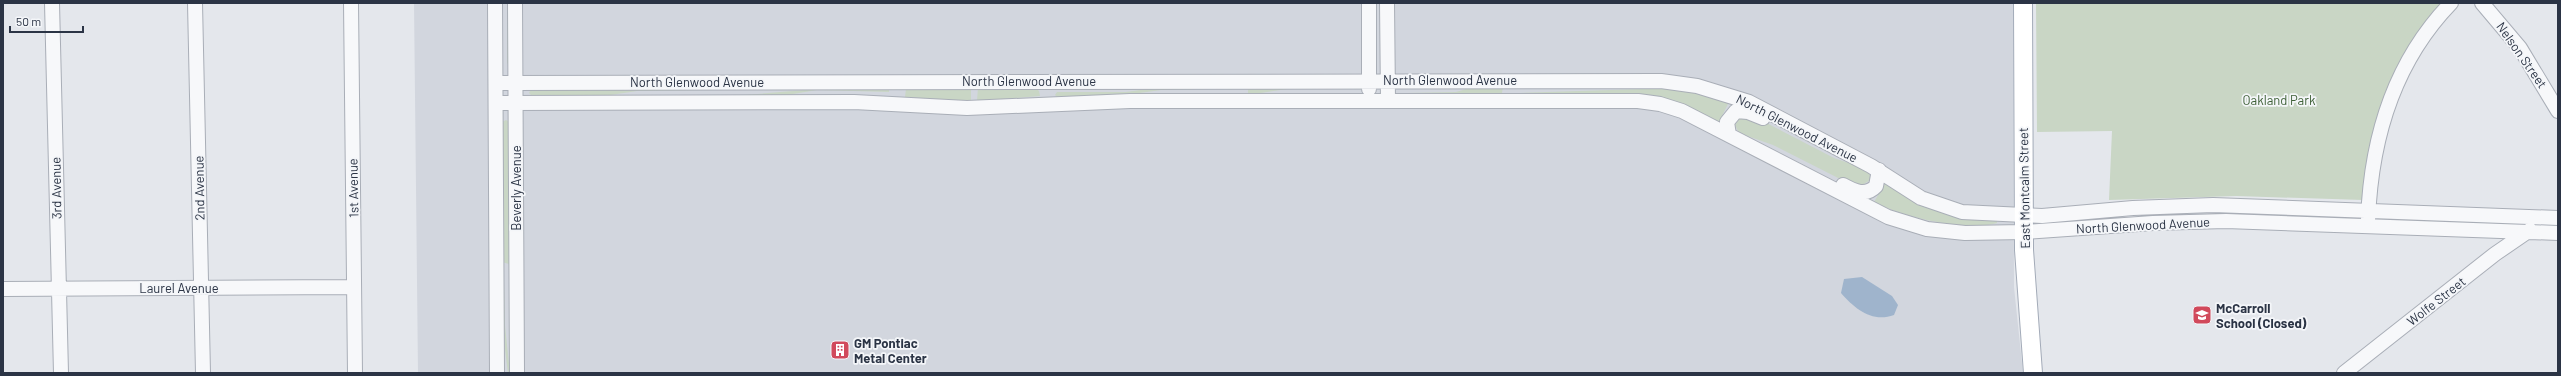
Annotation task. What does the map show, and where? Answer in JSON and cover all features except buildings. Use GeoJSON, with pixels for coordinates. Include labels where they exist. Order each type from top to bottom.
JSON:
{"type":"FeatureCollection","features":[{"type":"Feature","properties":{"kind":"main road","name":"East Montcalm Street"},"geometry":{"type":"LineString","coordinates":[[2023,3],[2024,224],[2033,373]]}},
{"type":"Feature","properties":{"kind":"street","name":"3rd Avenue"},"geometry":{"type":"LineString","coordinates":[[52,3],[61,373]]}},
{"type":"Feature","properties":{"kind":"street","name":"2nd Avenue"},"geometry":{"type":"LineString","coordinates":[[195,3],[203,373]]}},
{"type":"Feature","properties":{"kind":"street","name":"1st Avenue"},"geometry":{"type":"LineString","coordinates":[[351,3],[355,373]]}},
{"type":"Feature","properties":{"kind":"street","name":"Beverly Avenue"},"geometry":{"type":"LineString","coordinates":[[495,3],[497,373]]}},
{"type":"Feature","properties":{"kind":"street","name":"Beverly Avenue"},"geometry":{"type":"LineString","coordinates":[[516,3],[517,373]]}},
{"type":"Feature","properties":{"kind":"street"},"geometry":{"type":"LineString","coordinates":[[1369,3],[1369,100]]}},
{"type":"Feature","properties":{"kind":"street"},"geometry":{"type":"LineString","coordinates":[[1387,3],[1388,100]]}},
{"type":"Feature","properties":{"kind":"street"},"geometry":{"type":"LineString","coordinates":[[2368,225],[2376,146],[2389,103],[2418,44],[2451,3]]}},
{"type":"Feature","properties":{"kind":"street","name":"Nelson Street"},"geometry":{"type":"LineString","coordinates":[[2482,3],[2520,48],[2558,110]]}},
{"type":"Feature","properties":{"kind":"street","name":"North Glenwood Avenue"},"geometry":{"type":"LineString","coordinates":[[496,83],[1369,80],[1660,81],[1698,86],[1732,96],[1765,110],[1879,170],[1921,198],[1941,207],[2024,224],[2200,221],[2558,232]]}},
{"type":"Feature","properties":{"kind":"street","name":"North Glenwood Avenue"},"geometry":{"type":"LineString","coordinates":[[1048,104],[1047,94],[1051,90],[1123,89],[1160,81]]}},
{"type":"Feature","properties":{"kind":"street","name":"North Glenwood Avenue"},"geometry":{"type":"LineString","coordinates":[[1130,101],[1165,94],[1232,94],[1238,90],[1239,81]]}},
{"type":"Feature","properties":{"kind":"street","name":"North Glenwood Avenue"},"geometry":{"type":"LineString","coordinates":[[1512,100],[1513,92],[1519,89],[1626,88],[1660,81]]}},
{"type":"Feature","properties":{"kind":"street","name":"North Glenwood Avenue"},"geometry":{"type":"LineString","coordinates":[[782,102],[818,94],[891,96],[897,92],[898,82]]}},
{"type":"Feature","properties":{"kind":"street","name":"North Glenwood Avenue"},"geometry":{"type":"LineString","coordinates":[[496,103],[854,102],[953,108],[1130,101],[1512,100],[1650,102],[1682,111],[1888,217],[1911,226],[1955,233],[2024,224],[2213,205],[2558,218]]}},
{"type":"Feature","properties":{"kind":"street","name":"North Glenwood Avenue"},"geometry":{"type":"LineString","coordinates":[[1729,135],[1726,127],[1729,117],[1736,111],[1748,112],[1828,152],[1863,162]]}},
{"type":"Feature","properties":{"kind":"street","name":"North Glenwood Avenue"},"geometry":{"type":"LineString","coordinates":[[1771,158],[1789,157],[1859,192],[1868,192],[1876,186],[1879,170]]}},
{"type":"Feature","properties":{"kind":"street"},"geometry":{"type":"LineString","coordinates":[[2530,232],[2531,216]]}},
{"type":"Feature","properties":{"kind":"street","name":"Wolfe Street"},"geometry":{"type":"LineString","coordinates":[[2344,373],[2495,254],[2530,232]]}},
{"type":"Feature","properties":{"kind":"street","name":"Laurel Avenue"},"geometry":{"type":"LineString","coordinates":[[3,288],[354,287]]}},
{"type":"Feature","properties":{"kind":"shaded area"},"geometry":{"type":"Polygon","coordinates":[[[414,3],[2013,3],[2014,287],[2023,373],[418,373],[414,3]]]}},
{"type":"Feature","properties":{"kind":"green space"},"geometry":{"type":"Polygon","coordinates":[[[507,3],[509,3],[508,64],[507,63],[507,3]]]}},
{"type":"Feature","properties":{"kind":"green space","name":"Oakland Park"},"geometry":{"type":"Polygon","coordinates":[[[2036,3],[2443,3],[2374,130],[2368,154],[2363,200],[2236,196],[2109,200],[2112,131],[2037,132],[2036,3]]]}},
{"type":"Feature","properties":{"kind":"green space"},"geometry":{"type":"Polygon","coordinates":[[[1477,86],[1503,87],[1502,93],[1407,93],[1456,92],[1477,86]]]}},
{"type":"Feature","properties":{"kind":"green space"},"geometry":{"type":"Polygon","coordinates":[[[971,87],[971,101],[905,97],[906,89],[971,87]]]}},
{"type":"Feature","properties":{"kind":"green space"},"geometry":{"type":"Polygon","coordinates":[[[978,87],[1035,87],[1039,91],[1040,96],[977,101],[978,87]]]}},
{"type":"Feature","properties":{"kind":"green space"},"geometry":{"type":"Polygon","coordinates":[[[1162,87],[1232,88],[1161,90],[1125,95],[1057,97],[1055,95],[1057,92],[1126,92],[1162,87]]]}},
{"type":"Feature","properties":{"kind":"green space"},"geometry":{"type":"Polygon","coordinates":[[[889,88],[889,92],[817,90],[781,96],[745,95],[817,89],[889,88]]]}},
{"type":"Feature","properties":{"kind":"green space"},"geometry":{"type":"Polygon","coordinates":[[[1248,88],[1349,88],[1287,89],[1248,95],[1248,88]]]}},
{"type":"Feature","properties":{"kind":"green space"},"geometry":{"type":"Polygon","coordinates":[[[1674,88],[1729,102],[1719,122],[1659,97],[1645,95],[1520,93],[1674,88]]]}},
{"type":"Feature","properties":{"kind":"green space"},"geometry":{"type":"Polygon","coordinates":[[[531,89],[703,90],[637,91],[604,96],[533,97],[529,93],[531,89]]]}},
{"type":"Feature","properties":{"kind":"green space"},"geometry":{"type":"Polygon","coordinates":[[[1740,118],[1757,118],[1834,158],[1866,169],[1870,174],[1870,180],[1861,186],[1850,184],[1773,145],[1739,133],[1735,125],[1740,118]]]}},
{"type":"Feature","properties":{"kind":"green space"},"geometry":{"type":"Polygon","coordinates":[[[506,120],[509,122],[509,264],[502,262],[502,122],[506,120]]]}},
{"type":"Feature","properties":{"kind":"green space"},"geometry":{"type":"Polygon","coordinates":[[[1885,183],[1913,200],[1938,211],[1964,217],[1997,220],[1997,223],[1969,226],[1934,222],[1886,208],[1874,202],[1885,183]]]}},
{"type":"Feature","properties":{"kind":"green space"},"geometry":{"type":"Polygon","coordinates":[[[504,279],[505,326],[510,373],[508,373],[503,334],[504,279]]]}},
{"type":"Feature","properties":{"kind":"water"},"geometry":{"type":"Polygon","coordinates":[[[1862,277],[1892,296],[1898,305],[1894,315],[1886,317],[1871,316],[1858,309],[1841,293],[1844,279],[1862,277]]]}},
{"type":"Feature","properties":{"kind":"place","name":"McCarroll School (Closed)"},"geometry":{"type":"Point","coordinates":[2202,315]}},
{"type":"Feature","properties":{"kind":"place","name":"GM Pontiac Metal Center"},"geometry":{"type":"Point","coordinates":[840,350]}}]}
